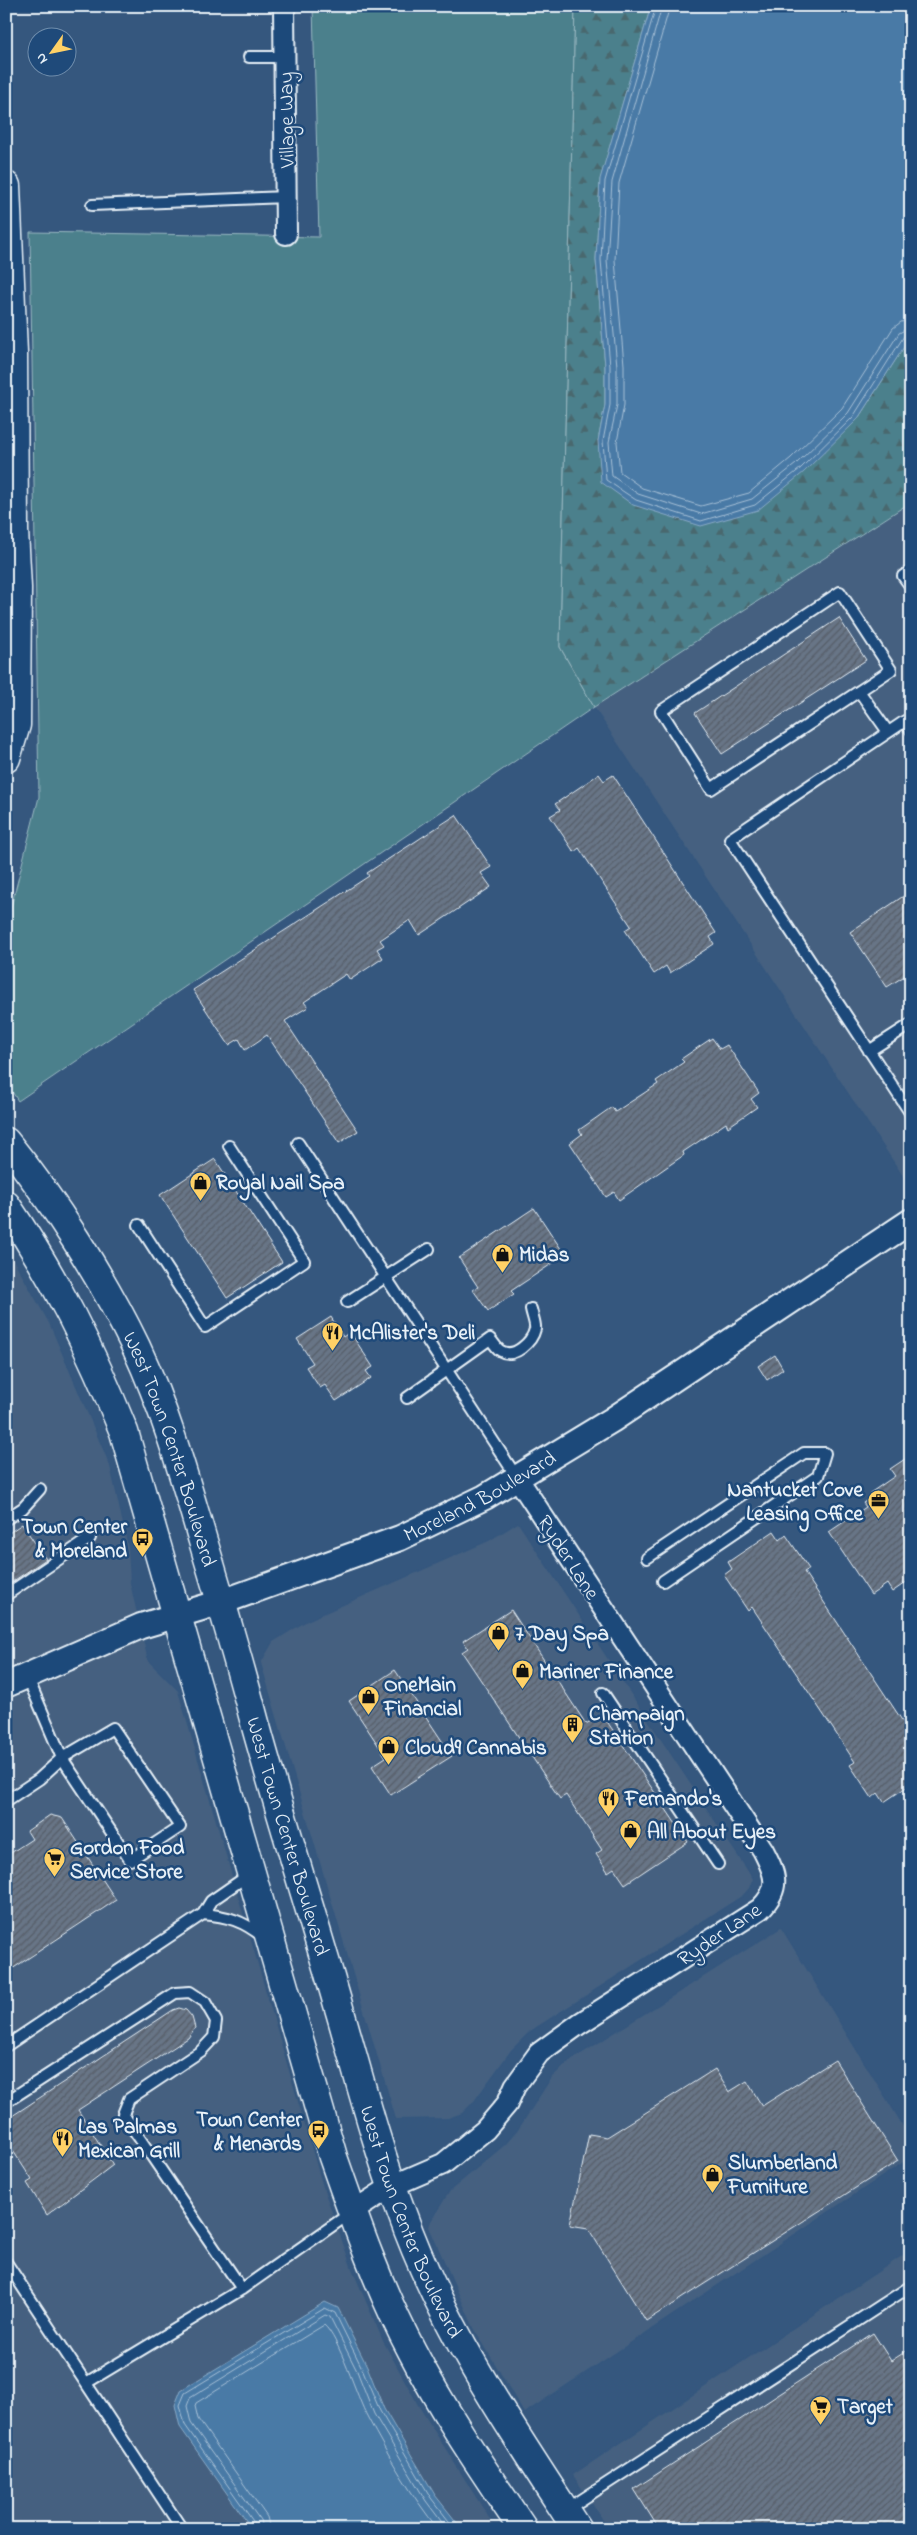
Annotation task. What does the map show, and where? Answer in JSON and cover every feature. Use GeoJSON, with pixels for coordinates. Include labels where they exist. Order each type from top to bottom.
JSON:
{"type":"FeatureCollection","features":[{"type":"Feature","properties":{"kind":"main road"},"geometry":{"type":"LineString","coordinates":[[6,186],[13,354],[11,552],[17,588],[16,725],[6,758]]}},
{"type":"Feature","properties":{"kind":"main road","name":"West Town Center Boulevard"},"geometry":{"type":"LineString","coordinates":[[6,1142],[56,1211],[105,1287],[136,1349],[187,1485],[222,1602],[267,1766],[378,2145],[392,2186],[431,2285],[453,2330],[492,2399],[571,2520]]}},
{"type":"Feature","properties":{"kind":"main road","name":"West Town Center Boulevard"},"geometry":{"type":"LineString","coordinates":[[6,1205],[66,1301],[104,1380],[124,1432],[175,1615],[333,2157],[352,2212],[388,2303],[412,2352],[453,2423],[523,2529]]}},
{"type":"Feature","properties":{"kind":"street","name":"Village Way"},"geometry":{"type":"LineString","coordinates":[[284,6],[286,234]]}},
{"type":"Feature","properties":{"kind":"street","name":"Moreland Boulevard"},"geometry":{"type":"LineString","coordinates":[[17,1680],[142,1626],[222,1602],[400,1538],[452,1514],[518,1479],[612,1420],[911,1221]]}},
{"type":"Feature","properties":{"kind":"street","name":"Ryder Lane"},"geometry":{"type":"LineString","coordinates":[[352,2212],[392,2186],[443,2164],[485,2130],[507,2104],[515,2086],[538,2053],[579,2024],[760,1909],[770,1898],[775,1882],[772,1868],[763,1850],[518,1479]]}},
{"type":"Feature","properties":{"kind":"lane"},"geometry":{"type":"LineString","coordinates":[[249,57],[285,57]]}},
{"type":"Feature","properties":{"kind":"lane"},"geometry":{"type":"LineString","coordinates":[[92,205],[287,197]]}},
{"type":"Feature","properties":{"kind":"lane"},"geometry":{"type":"LineString","coordinates":[[911,571],[903,576],[911,587]]}},
{"type":"Feature","properties":{"kind":"lane"},"geometry":{"type":"LineString","coordinates":[[840,592],[891,670],[859,691],[711,789],[661,711],[840,592]]}},
{"type":"Feature","properties":{"kind":"lane"},"geometry":{"type":"LineString","coordinates":[[859,691],[888,732]]}},
{"type":"Feature","properties":{"kind":"lane"},"geometry":{"type":"LineString","coordinates":[[911,730],[905,721],[730,839],[911,1114]]}},
{"type":"Feature","properties":{"kind":"lane"},"geometry":{"type":"LineString","coordinates":[[869,1052],[911,1024]]}},
{"type":"Feature","properties":{"kind":"lane"},"geometry":{"type":"LineString","coordinates":[[298,1143],[518,1479]]}},
{"type":"Feature","properties":{"kind":"lane"},"geometry":{"type":"LineString","coordinates":[[139,1225],[205,1327],[304,1261],[229,1146]]}},
{"type":"Feature","properties":{"kind":"lane"},"geometry":{"type":"LineString","coordinates":[[347,1302],[429,1249]]}},
{"type":"Feature","properties":{"kind":"lane"},"geometry":{"type":"LineString","coordinates":[[407,1398],[490,1339],[500,1351],[506,1353],[519,1350],[529,1342],[535,1329],[531,1310]]}},
{"type":"Feature","properties":{"kind":"lane"},"geometry":{"type":"LineString","coordinates":[[648,1558],[804,1453],[825,1453],[818,1476],[663,1581]]}},
{"type":"Feature","properties":{"kind":"lane"},"geometry":{"type":"LineString","coordinates":[[6,1519],[22,1508],[40,1488]]}},
{"type":"Feature","properties":{"kind":"lane"},"geometry":{"type":"LineString","coordinates":[[6,1595],[90,1538]]}},
{"type":"Feature","properties":{"kind":"lane"},"geometry":{"type":"LineString","coordinates":[[6,1800],[39,1778],[62,1758],[112,1728],[180,1827],[130,1860],[62,1758],[17,1680]]}},
{"type":"Feature","properties":{"kind":"lane"},"geometry":{"type":"LineString","coordinates":[[603,1693],[718,1864]]}},
{"type":"Feature","properties":{"kind":"lane"},"geometry":{"type":"LineString","coordinates":[[6,2046],[202,1914],[211,1902],[251,1874]]}},
{"type":"Feature","properties":{"kind":"lane"},"geometry":{"type":"LineString","coordinates":[[202,1914],[244,1922],[272,1946]]}},
{"type":"Feature","properties":{"kind":"lane"},"geometry":{"type":"LineString","coordinates":[[6,2102],[175,1993],[190,1992],[205,2002],[216,2021],[214,2037],[200,2051],[129,2099],[123,2114],[242,2289]]}},
{"type":"Feature","properties":{"kind":"lane"},"geometry":{"type":"LineString","coordinates":[[86,2383],[242,2289],[352,2212]]}},
{"type":"Feature","properties":{"kind":"lane"},"geometry":{"type":"LineString","coordinates":[[6,2262],[182,2529]]}},
{"type":"Feature","properties":{"kind":"lane"},"geometry":{"type":"LineString","coordinates":[[571,2520],[911,2286]]}},
{"type":"Feature","properties":{"kind":"shaded area"},"geometry":{"type":"Polygon","coordinates":[[[911,502],[911,1184],[909,1185],[594,707],[911,502]]]}},
{"type":"Feature","properties":{"kind":"shaded area"},"geometry":{"type":"Polygon","coordinates":[[[6,1247],[49,1323],[110,1466],[128,1547],[130,1583],[148,1661],[178,1691],[323,2187],[352,2269],[383,2341],[418,2405],[496,2529],[6,2529],[6,1247]]]}},
{"type":"Feature","properties":{"kind":"shaded area"},"geometry":{"type":"Polygon","coordinates":[[[518,1523],[753,1879],[743,1895],[530,2031],[511,2050],[474,2101],[462,2113],[448,2118],[396,2119],[261,1663],[273,1642],[307,1621],[489,1541],[518,1523]]]}},
{"type":"Feature","properties":{"kind":"shaded area"},"geometry":{"type":"Polygon","coordinates":[[[781,1928],[911,2139],[911,2157],[524,2413],[474,2328],[429,2227],[431,2221],[450,2191],[506,2144],[518,2130],[552,2077],[570,2061],[781,1928]]]}},
{"type":"Feature","properties":{"kind":"shaded area","name":"Target"},"geometry":{"type":"Polygon","coordinates":[[[911,2250],[911,2529],[609,2529],[573,2475],[911,2250]]]}},
{"type":"Feature","properties":{"kind":"green space"},"geometry":{"type":"Polygon","coordinates":[[[313,6],[575,6],[560,647],[594,707],[18,1101],[6,1082],[6,927],[39,797],[30,232],[319,237],[313,6]]]}},
{"type":"Feature","properties":{"kind":"green space"},"geometry":{"type":"Polygon","coordinates":[[[575,6],[651,6],[600,180],[596,260],[605,366],[605,405],[598,441],[857,420],[911,336],[911,502],[594,707],[560,647],[575,6]]]}},
{"type":"Feature","properties":{"kind":"water"},"geometry":{"type":"Polygon","coordinates":[[[651,6],[911,6],[911,336],[857,420],[804,472],[758,510],[701,526],[633,505],[601,482],[598,441],[605,405],[605,366],[596,260],[600,179],[651,6]]]}},
{"type":"Feature","properties":{"kind":"water"},"geometry":{"type":"Polygon","coordinates":[[[325,2302],[338,2308],[367,2366],[384,2409],[435,2495],[462,2529],[252,2529],[180,2427],[175,2405],[181,2390],[325,2302]]]}},
{"type":"Feature","properties":{"kind":"building"},"geometry":{"type":"Polygon","coordinates":[[[839,618],[866,660],[722,754],[695,713],[839,618]]]}},
{"type":"Feature","properties":{"kind":"building"},"geometry":{"type":"Polygon","coordinates":[[[599,774],[604,781],[613,775],[716,933],[710,937],[714,944],[670,973],[666,966],[654,974],[625,930],[631,926],[579,848],[574,852],[550,816],[560,810],[555,804],[599,774]]]}},
{"type":"Feature","properties":{"kind":"building"},"geometry":{"type":"Polygon","coordinates":[[[456,815],[491,867],[481,873],[491,887],[419,935],[410,920],[380,940],[384,945],[377,949],[383,958],[350,980],[346,974],[304,1002],[308,1007],[285,1021],[358,1131],[339,1143],[267,1035],[245,1050],[239,1039],[229,1045],[193,990],[369,876],[367,873],[456,815]]]}},
{"type":"Feature","properties":{"kind":"building"},"geometry":{"type":"Polygon","coordinates":[[[911,891],[911,972],[887,987],[850,932],[911,891]]]}},
{"type":"Feature","properties":{"kind":"building"},"geometry":{"type":"Polygon","coordinates":[[[712,1038],[720,1049],[727,1045],[759,1093],[751,1099],[757,1107],[728,1127],[726,1123],[683,1152],[684,1155],[619,1200],[614,1192],[606,1197],[570,1143],[582,1134],[579,1130],[612,1107],[615,1112],[658,1084],[656,1081],[684,1062],[681,1059],[712,1038]]]}},
{"type":"Feature","properties":{"kind":"building"},"geometry":{"type":"Polygon","coordinates":[[[215,1159],[282,1262],[227,1298],[160,1195],[215,1159]]]}},
{"type":"Feature","properties":{"kind":"building","name":"Midas"},"geometry":{"type":"Polygon","coordinates":[[[534,1208],[565,1255],[511,1291],[514,1294],[488,1311],[473,1290],[478,1287],[459,1258],[534,1208]]]}},
{"type":"Feature","properties":{"kind":"building","name":"McAlister's Deli"},"geometry":{"type":"Polygon","coordinates":[[[331,1317],[343,1337],[350,1332],[373,1367],[366,1371],[371,1378],[336,1401],[325,1385],[320,1388],[306,1367],[313,1363],[297,1339],[331,1317]]]}},
{"type":"Feature","properties":{"kind":"building"},"geometry":{"type":"Polygon","coordinates":[[[775,1355],[783,1369],[767,1380],[758,1366],[775,1355]]]}},
{"type":"Feature","properties":{"kind":"building","name":"Nantucket Cove Leasing Office"},"geometry":{"type":"Polygon","coordinates":[[[911,1455],[911,1579],[892,1592],[887,1584],[871,1595],[829,1532],[866,1507],[863,1503],[872,1497],[870,1493],[895,1476],[890,1469],[911,1455]]]}},
{"type":"Feature","properties":{"kind":"building"},"geometry":{"type":"Polygon","coordinates":[[[22,1524],[46,1559],[6,1586],[6,1535],[22,1524]]]}},
{"type":"Feature","properties":{"kind":"building"},"geometry":{"type":"Polygon","coordinates":[[[774,1531],[780,1540],[786,1535],[809,1569],[804,1572],[911,1734],[911,1784],[884,1802],[878,1793],[872,1798],[850,1765],[855,1762],[752,1607],[748,1611],[724,1575],[732,1569],[728,1562],[774,1531]]]}},
{"type":"Feature","properties":{"kind":"building","name":"Champaign Station"},"geometry":{"type":"Polygon","coordinates":[[[511,1610],[586,1724],[602,1714],[688,1842],[625,1884],[614,1868],[608,1872],[596,1854],[602,1850],[566,1795],[560,1799],[462,1652],[468,1648],[463,1641],[511,1610]]]}},
{"type":"Feature","properties":{"kind":"building"},"geometry":{"type":"Polygon","coordinates":[[[395,1670],[452,1756],[391,1795],[372,1766],[386,1757],[349,1701],[395,1670]]]}},
{"type":"Feature","properties":{"kind":"building","name":"Gordon Food Service Store"},"geometry":{"type":"Polygon","coordinates":[[[50,1815],[62,1818],[116,1900],[6,1973],[6,1856],[32,1839],[27,1831],[50,1815]]]}},
{"type":"Feature","properties":{"kind":"building"},"geometry":{"type":"Polygon","coordinates":[[[179,2008],[186,2010],[192,2017],[195,2028],[188,2038],[78,2110],[113,2165],[47,2215],[27,2183],[32,2180],[6,2140],[6,2120],[173,2010],[179,2008]]]}},
{"type":"Feature","properties":{"kind":"building","name":"Slumberland Furniture"},"geometry":{"type":"Polygon","coordinates":[[[835,2060],[898,2161],[646,2321],[588,2228],[570,2225],[589,2134],[607,2137],[715,2069],[729,2092],[747,2081],[762,2106],[835,2060]]]}},
{"type":"Feature","properties":{"kind":"building","name":"Target"},"geometry":{"type":"Polygon","coordinates":[[[873,2333],[891,2361],[911,2348],[911,2529],[659,2529],[634,2489],[873,2333]]]}},
{"type":"Feature","properties":{"kind":"place","name":"Royal Nail Spa"},"geometry":{"type":"Point","coordinates":[200,1201]}},
{"type":"Feature","properties":{"kind":"place","name":"Midas"},"geometry":{"type":"Point","coordinates":[503,1273]}},
{"type":"Feature","properties":{"kind":"place","name":"McAlister's Deli"},"geometry":{"type":"Point","coordinates":[333,1351]}},
{"type":"Feature","properties":{"kind":"place","name":"Nantucket Cove Leasing Office"},"geometry":{"type":"Point","coordinates":[879,1520]}},
{"type":"Feature","properties":{"kind":"place","name":"Town Center & Moreland"},"geometry":{"type":"Point","coordinates":[143,1557]}},
{"type":"Feature","properties":{"kind":"place","name":"7 Day Spa"},"geometry":{"type":"Point","coordinates":[499,1652]}},
{"type":"Feature","properties":{"kind":"place","name":"Mariner Finance"},"geometry":{"type":"Point","coordinates":[523,1690]}},
{"type":"Feature","properties":{"kind":"place","name":"OneMain Financial"},"geometry":{"type":"Point","coordinates":[368,1715]}},
{"type":"Feature","properties":{"kind":"place","name":"Champaign Station"},"geometry":{"type":"Point","coordinates":[573,1744]}},
{"type":"Feature","properties":{"kind":"place","name":"Cloud9 Cannabis"},"geometry":{"type":"Point","coordinates":[389,1766]}},
{"type":"Feature","properties":{"kind":"place","name":"Fernando's"},"geometry":{"type":"Point","coordinates":[609,1817]}},
{"type":"Feature","properties":{"kind":"place","name":"All About Eyes"},"geometry":{"type":"Point","coordinates":[631,1850]}},
{"type":"Feature","properties":{"kind":"place","name":"Gordon Food Service Store"},"geometry":{"type":"Point","coordinates":[54,1878]}},
{"type":"Feature","properties":{"kind":"place","name":"Town Center & Menards"},"geometry":{"type":"Point","coordinates":[318,2150]}},
{"type":"Feature","properties":{"kind":"place","name":"Las Palmas Mexican Grill"},"geometry":{"type":"Point","coordinates":[62,2157]}},
{"type":"Feature","properties":{"kind":"place","name":"Slumberland Furniture"},"geometry":{"type":"Point","coordinates":[712,2193]}},
{"type":"Feature","properties":{"kind":"place","name":"Target"},"geometry":{"type":"Point","coordinates":[821,2425]}}]}
